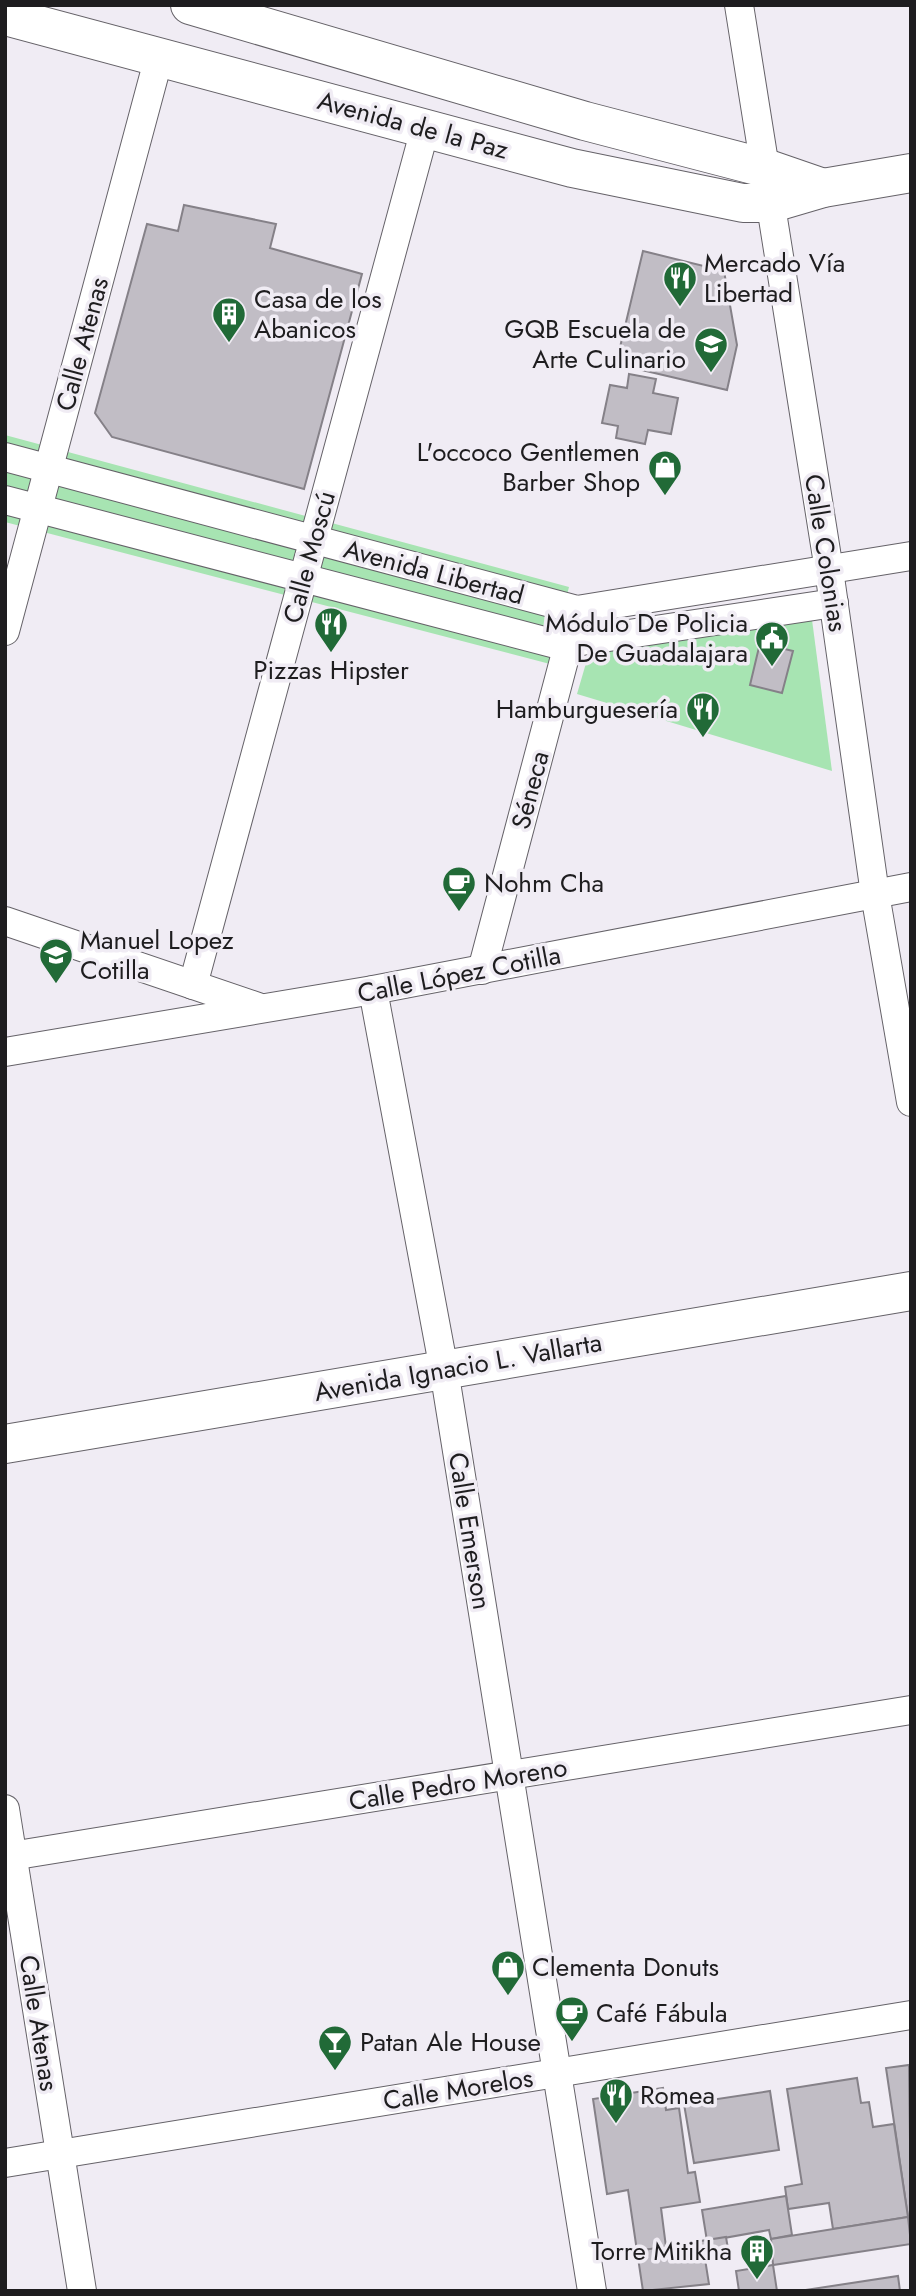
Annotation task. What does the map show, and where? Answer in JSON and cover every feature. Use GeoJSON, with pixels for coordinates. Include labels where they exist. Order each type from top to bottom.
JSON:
{"type":"FeatureCollection","features":[{"type":"Feature","properties":{"kind":"street","name":"Avenida de la Paz"},"geometry":{"type":"LineString","coordinates":[[190,5],[585,121],[768,185],[823,188],[911,173]]}},
{"type":"Feature","properties":{"kind":"street","name":"Calle Colonias"},"geometry":{"type":"LineString","coordinates":[[739,5],[829,569],[875,894],[911,1102]]}},
{"type":"Feature","properties":{"kind":"street","name":"Avenida de la Paz"},"geometry":{"type":"LineString","coordinates":[[5,16],[572,168],[743,203],[768,185]]}},
{"type":"Feature","properties":{"kind":"street","name":"Calle Atenas"},"geometry":{"type":"LineString","coordinates":[[5,631],[159,57]]}},
{"type":"Feature","properties":{"kind":"street","name":"Calle Moscú"},"geometry":{"type":"LineString","coordinates":[[193,985],[425,129]]}},
{"type":"Feature","properties":{"kind":"street","name":"Avenida Libertad"},"geometry":{"type":"LineString","coordinates":[[5,457],[577,610],[911,556]]}},
{"type":"Feature","properties":{"kind":"street","name":"Avenida Libertad"},"geometry":{"type":"LineString","coordinates":[[5,500],[303,580],[568,645]]}},
{"type":"Feature","properties":{"kind":"street"},"geometry":{"type":"LineString","coordinates":[[568,645],[834,603]]}},
{"type":"Feature","properties":{"kind":"street","name":"Séneca"},"geometry":{"type":"LineString","coordinates":[[482,970],[577,610]]}},
{"type":"Feature","properties":{"kind":"street","name":"Calle López Cotilla"},"geometry":{"type":"LineString","coordinates":[[5,1052],[373,990],[911,887]]}},
{"type":"Feature","properties":{"kind":"street"},"geometry":{"type":"LineString","coordinates":[[5,921],[263,1009]]}},
{"type":"Feature","properties":{"kind":"street","name":"Calle Emerson"},"geometry":{"type":"LineString","coordinates":[[373,990],[444,1370],[592,2291]]}},
{"type":"Feature","properties":{"kind":"street","name":"Avenida Ignacio L. Vallarta"},"geometry":{"type":"LineString","coordinates":[[5,1444],[911,1291]]}},
{"type":"Feature","properties":{"kind":"street","name":"Calle Pedro Moreno"},"geometry":{"type":"LineString","coordinates":[[9,1857],[911,1710]]}},
{"type":"Feature","properties":{"kind":"street","name":"Calle Atenas"},"geometry":{"type":"LineString","coordinates":[[5,1809],[9,1857],[82,2291]]}},
{"type":"Feature","properties":{"kind":"street","name":"Calle Morelos"},"geometry":{"type":"LineString","coordinates":[[5,2163],[911,2015]]}},
{"type":"Feature","properties":{"kind":"green space"},"geometry":{"type":"Polygon","coordinates":[[[5,435],[569,587],[550,664],[5,522],[5,435]]]}},
{"type":"Feature","properties":{"kind":"green space"},"geometry":{"type":"Polygon","coordinates":[[[809,597],[832,771],[577,694],[591,646],[809,597]]]}},
{"type":"Feature","properties":{"kind":"building","name":"Casa de los Abanicos"},"geometry":{"type":"Polygon","coordinates":[[[184,205],[276,224],[270,248],[362,274],[304,489],[112,437],[95,413],[147,224],[178,231],[184,205]]]}},
{"type":"Feature","properties":{"kind":"building","name":"Mercado Vía Libertad"},"geometry":{"type":"Polygon","coordinates":[[[643,251],[724,271],[737,345],[727,390],[616,364],[643,251]]]}},
{"type":"Feature","properties":{"kind":"building"},"geometry":{"type":"Polygon","coordinates":[[[629,374],[656,379],[653,393],[678,398],[671,434],[648,430],[645,444],[616,438],[618,426],[602,423],[610,385],[627,388],[629,374]]]}},
{"type":"Feature","properties":{"kind":"building","name":"Módulo De Policia De Guadalajara"},"geometry":{"type":"Polygon","coordinates":[[[760,643],[793,651],[782,693],[750,685],[760,643]]]}},
{"type":"Feature","properties":{"kind":"building"},"geometry":{"type":"Polygon","coordinates":[[[909,2065],[911,2216],[908,2217],[886,2068],[909,2065]]]}},
{"type":"Feature","properties":{"kind":"building"},"geometry":{"type":"Polygon","coordinates":[[[857,2078],[861,2103],[869,2102],[873,2127],[894,2124],[908,2217],[833,2229],[829,2203],[788,2209],[785,2187],[802,2184],[787,2089],[857,2078]]]}},
{"type":"Feature","properties":{"kind":"building"},"geometry":{"type":"Polygon","coordinates":[[[663,2088],[666,2110],[679,2108],[688,2173],[695,2172],[700,2202],[661,2208],[666,2247],[637,2251],[628,2190],[607,2194],[593,2099],[663,2088]]]}},
{"type":"Feature","properties":{"kind":"building"},"geometry":{"type":"Polygon","coordinates":[[[770,2091],[779,2150],[694,2163],[684,2104],[770,2091]]]}},
{"type":"Feature","properties":{"kind":"building"},"geometry":{"type":"Polygon","coordinates":[[[786,2196],[792,2235],[771,2239],[769,2230],[707,2241],[702,2210],[786,2196]]]}},
{"type":"Feature","properties":{"kind":"building"},"geometry":{"type":"Polygon","coordinates":[[[908,2217],[911,2244],[773,2265],[771,2239],[908,2217]]]}},
{"type":"Feature","properties":{"kind":"building"},"geometry":{"type":"Polygon","coordinates":[[[726,2237],[729,2255],[705,2259],[709,2284],[643,2291],[637,2251],[726,2237]]]}},
{"type":"Feature","properties":{"kind":"building","name":"Torre Mitikha"},"geometry":{"type":"Polygon","coordinates":[[[773,2265],[777,2291],[739,2291],[736,2271],[773,2265]]]}},
{"type":"Feature","properties":{"kind":"building"},"geometry":{"type":"Polygon","coordinates":[[[898,2276],[900,2291],[799,2291],[898,2276]]]}},
{"type":"Feature","properties":{"kind":"place","name":"Mercado Vía Libertad"},"geometry":{"type":"Point","coordinates":[680,308]}},
{"type":"Feature","properties":{"kind":"place","name":"Casa de los Abanicos"},"geometry":{"type":"Point","coordinates":[229,344]}},
{"type":"Feature","properties":{"kind":"place","name":"GQB Escuela de Arte Culinario"},"geometry":{"type":"Point","coordinates":[711,374]}},
{"type":"Feature","properties":{"kind":"place","name":"L'occoco Gentlemen Barber Shop"},"geometry":{"type":"Point","coordinates":[665,497]}},
{"type":"Feature","properties":{"kind":"place","name":"Pizzas Hipster"},"geometry":{"type":"Point","coordinates":[331,654]}},
{"type":"Feature","properties":{"kind":"place","name":"Módulo De Policia De Guadalajara"},"geometry":{"type":"Point","coordinates":[772,668]}},
{"type":"Feature","properties":{"kind":"place","name":"Hamburguesería"},"geometry":{"type":"Point","coordinates":[703,739]}},
{"type":"Feature","properties":{"kind":"place","name":"Nohm Cha"},"geometry":{"type":"Point","coordinates":[459,913]}},
{"type":"Feature","properties":{"kind":"place","name":"Manuel Lopez Cotilla"},"geometry":{"type":"Point","coordinates":[56,985]}},
{"type":"Feature","properties":{"kind":"place","name":"Clementa Donuts"},"geometry":{"type":"Point","coordinates":[508,1997]}},
{"type":"Feature","properties":{"kind":"place","name":"Café Fábula"},"geometry":{"type":"Point","coordinates":[572,2043]}},
{"type":"Feature","properties":{"kind":"place","name":"Patan Ale House"},"geometry":{"type":"Point","coordinates":[335,2072]}},
{"type":"Feature","properties":{"kind":"place","name":"Romea"},"geometry":{"type":"Point","coordinates":[616,2125]}},
{"type":"Feature","properties":{"kind":"place","name":"Torre Mitikha"},"geometry":{"type":"Point","coordinates":[757,2281]}}]}
